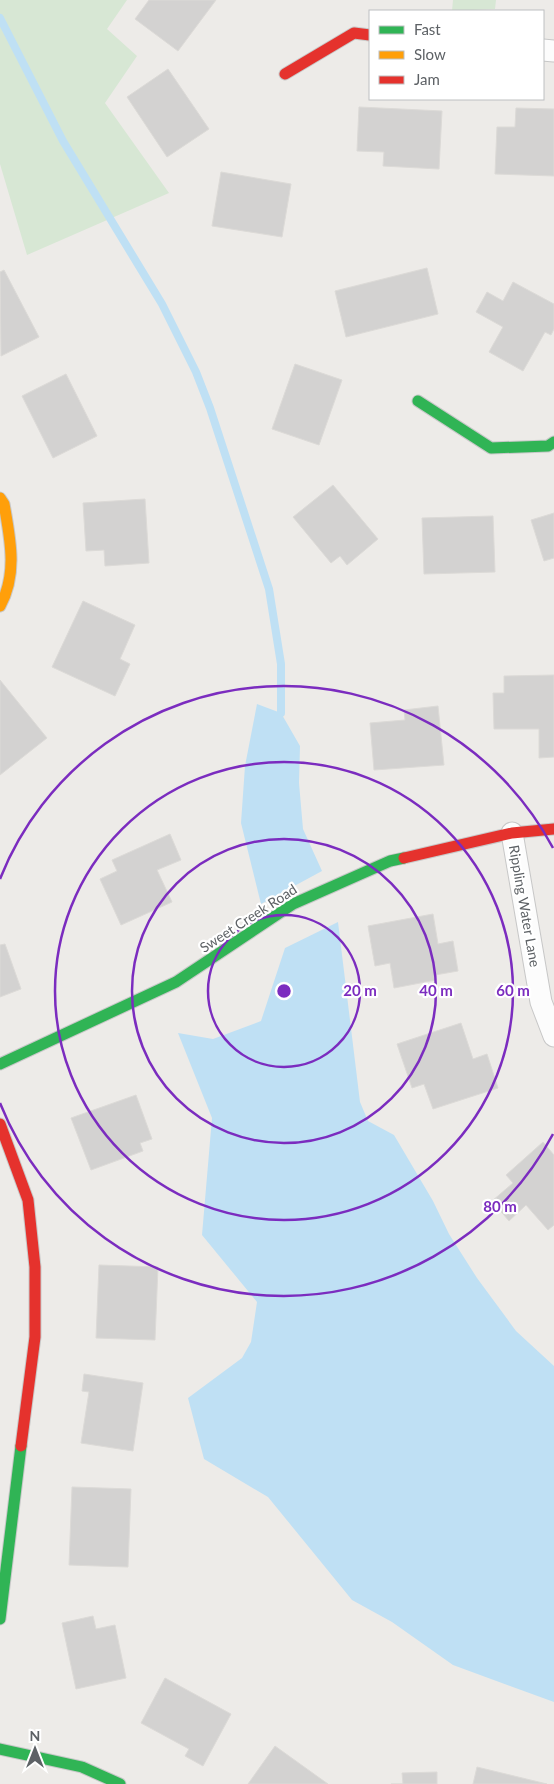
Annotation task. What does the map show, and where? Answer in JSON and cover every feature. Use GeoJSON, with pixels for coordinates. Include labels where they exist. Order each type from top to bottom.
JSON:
{"type":"FeatureCollection","features":[{"type":"Feature","properties":{"kind":"street"},"geometry":{"type":"LineString","coordinates":[[285,74],[354,33],[369,34]]}},
{"type":"Feature","properties":{"kind":"street"},"geometry":{"type":"LineString","coordinates":[[418,401],[491,448],[548,446],[554,442]]}},
{"type":"Feature","properties":{"kind":"street"},"geometry":{"type":"LineString","coordinates":[[0,498],[4,504],[13,551],[6,598],[0,606]]}},
{"type":"Feature","properties":{"kind":"street","name":"Sweet Creek Road"},"geometry":{"type":"LineString","coordinates":[[0,1064],[176,982],[293,904],[390,861],[512,833],[554,829]]}},
{"type":"Feature","properties":{"kind":"street","name":"Rippling Water Lane"},"geometry":{"type":"LineString","coordinates":[[512,833],[541,1002],[554,1036]]}},
{"type":"Feature","properties":{"kind":"street"},"geometry":{"type":"LineString","coordinates":[[0,1124],[28,1200],[35,1267],[35,1337],[4,1563],[0,1619]]}},
{"type":"Feature","properties":{"kind":"street"},"geometry":{"type":"LineString","coordinates":[[0,1749],[82,1767],[120,1784]]}},
{"type":"Feature","properties":{"kind":"green space"},"geometry":{"type":"Polygon","coordinates":[[[0,0],[127,0],[107,29],[137,56],[105,103],[169,193],[27,255],[0,164],[0,0]]]}},
{"type":"Feature","properties":{"kind":"green space"},"geometry":{"type":"Polygon","coordinates":[[[453,0],[496,0],[495,9],[452,10],[453,0]]]}},
{"type":"Feature","properties":{"kind":"water"},"geometry":{"type":"Polygon","coordinates":[[[257,704],[281,713],[300,746],[299,783],[303,829],[322,871],[261,904],[241,823],[245,766],[257,704]]]}},
{"type":"Feature","properties":{"kind":"water"},"geometry":{"type":"Polygon","coordinates":[[[338,922],[360,1102],[368,1121],[394,1135],[433,1201],[449,1234],[477,1278],[516,1331],[554,1366],[554,1702],[453,1665],[392,1622],[352,1600],[268,1497],[204,1459],[188,1398],[242,1358],[251,1342],[257,1302],[202,1235],[212,1118],[178,1033],[213,1039],[261,1021],[285,948],[338,922]]]}},
{"type":"Feature","properties":{"kind":"building"},"geometry":{"type":"Polygon","coordinates":[[[149,0],[216,0],[178,51],[135,19],[149,0]]]}},
{"type":"Feature","properties":{"kind":"building"},"geometry":{"type":"Polygon","coordinates":[[[168,69],[209,129],[167,157],[127,97],[168,69]]]}},
{"type":"Feature","properties":{"kind":"building"},"geometry":{"type":"Polygon","coordinates":[[[359,107],[442,111],[439,169],[383,166],[384,152],[357,151],[359,107]]]}},
{"type":"Feature","properties":{"kind":"building"},"geometry":{"type":"Polygon","coordinates":[[[516,108],[554,109],[554,176],[495,174],[497,127],[515,127],[516,108]]]}},
{"type":"Feature","properties":{"kind":"building"},"geometry":{"type":"Polygon","coordinates":[[[221,172],[291,184],[282,237],[212,226],[221,172]]]}},
{"type":"Feature","properties":{"kind":"building"},"geometry":{"type":"Polygon","coordinates":[[[427,268],[438,314],[346,337],[335,291],[427,268]]]}},
{"type":"Feature","properties":{"kind":"building"},"geometry":{"type":"Polygon","coordinates":[[[4,270],[39,337],[1,356],[0,272],[4,270]]]}},
{"type":"Feature","properties":{"kind":"building"},"geometry":{"type":"Polygon","coordinates":[[[513,282],[554,304],[554,329],[551,335],[545,332],[523,371],[489,352],[503,327],[476,312],[487,292],[503,301],[513,282]]]}},
{"type":"Feature","properties":{"kind":"building"},"geometry":{"type":"Polygon","coordinates":[[[295,364],[342,380],[319,445],[272,429],[295,364]]]}},
{"type":"Feature","properties":{"kind":"building"},"geometry":{"type":"Polygon","coordinates":[[[66,374],[97,436],[53,458],[22,396],[66,374]]]}},
{"type":"Feature","properties":{"kind":"building"},"geometry":{"type":"Polygon","coordinates":[[[333,485],[378,539],[347,565],[340,556],[331,563],[293,517],[333,485]]]}},
{"type":"Feature","properties":{"kind":"building"},"geometry":{"type":"Polygon","coordinates":[[[145,499],[149,563],[105,566],[104,550],[86,551],[83,503],[145,499]]]}},
{"type":"Feature","properties":{"kind":"building"},"geometry":{"type":"Polygon","coordinates":[[[554,513],[554,558],[544,561],[531,520],[554,513]]]}},
{"type":"Feature","properties":{"kind":"building"},"geometry":{"type":"Polygon","coordinates":[[[493,516],[495,572],[424,574],[422,518],[493,516]]]}},
{"type":"Feature","properties":{"kind":"building"},"geometry":{"type":"Polygon","coordinates":[[[83,601],[135,625],[120,659],[130,664],[115,696],[52,667],[83,601]]]}},
{"type":"Feature","properties":{"kind":"building"},"geometry":{"type":"Polygon","coordinates":[[[554,675],[554,757],[539,758],[539,729],[494,729],[493,693],[504,693],[504,676],[554,675]]]}},
{"type":"Feature","properties":{"kind":"building"},"geometry":{"type":"Polygon","coordinates":[[[0,680],[47,738],[0,775],[0,680]]]}},
{"type":"Feature","properties":{"kind":"building"},"geometry":{"type":"Polygon","coordinates":[[[438,706],[444,765],[374,770],[370,723],[405,720],[404,710],[438,706]]]}},
{"type":"Feature","properties":{"kind":"building"},"geometry":{"type":"Polygon","coordinates":[[[170,834],[181,860],[157,870],[172,902],[121,925],[100,879],[117,871],[112,860],[170,834]]]}},
{"type":"Feature","properties":{"kind":"building"},"geometry":{"type":"Polygon","coordinates":[[[433,914],[438,944],[453,941],[458,971],[435,975],[436,980],[394,988],[390,963],[375,966],[368,926],[433,914]]]}},
{"type":"Feature","properties":{"kind":"building"},"geometry":{"type":"Polygon","coordinates":[[[5,944],[21,989],[0,997],[0,945],[5,944]]]}},
{"type":"Feature","properties":{"kind":"building"},"geometry":{"type":"Polygon","coordinates":[[[461,1023],[473,1059],[487,1054],[498,1088],[433,1109],[424,1084],[412,1088],[397,1044],[461,1023]]]}},
{"type":"Feature","properties":{"kind":"building"},"geometry":{"type":"Polygon","coordinates":[[[136,1095],[152,1139],[140,1143],[143,1151],[91,1170],[71,1118],[136,1095]]]}},
{"type":"Feature","properties":{"kind":"building"},"geometry":{"type":"Polygon","coordinates":[[[543,1142],[554,1155],[554,1225],[548,1230],[526,1205],[509,1221],[492,1201],[513,1183],[506,1175],[543,1142]]]}},
{"type":"Feature","properties":{"kind":"building"},"geometry":{"type":"Polygon","coordinates":[[[99,1265],[158,1267],[155,1340],[96,1338],[99,1265]]]}},
{"type":"Feature","properties":{"kind":"building"},"geometry":{"type":"Polygon","coordinates":[[[84,1374],[143,1383],[133,1451],[81,1443],[89,1392],[82,1391],[84,1374]]]}},
{"type":"Feature","properties":{"kind":"building"},"geometry":{"type":"Polygon","coordinates":[[[72,1487],[131,1489],[128,1567],[69,1565],[72,1487]]]}},
{"type":"Feature","properties":{"kind":"building"},"geometry":{"type":"Polygon","coordinates":[[[93,1616],[96,1629],[115,1625],[126,1678],[76,1689],[62,1623],[93,1616]]]}},
{"type":"Feature","properties":{"kind":"building"},"geometry":{"type":"Polygon","coordinates":[[[165,1678],[231,1714],[203,1766],[185,1756],[189,1749],[141,1723],[165,1678]]]}},
{"type":"Feature","properties":{"kind":"building"},"geometry":{"type":"Polygon","coordinates":[[[275,1746],[328,1784],[248,1784],[275,1746]]]}},
{"type":"Feature","properties":{"kind":"building"},"geometry":{"type":"Polygon","coordinates":[[[477,1767],[547,1784],[473,1784],[477,1767]]]}},
{"type":"Feature","properties":{"kind":"building"},"geometry":{"type":"Polygon","coordinates":[[[437,1772],[437,1784],[403,1784],[402,1773],[437,1772]]]}},
{"type":"Feature","properties":{"kind":"waterway"},"geometry":{"type":"LineString","coordinates":[[0,18],[63,141],[162,304],[196,372],[210,408],[269,589],[281,664],[281,713]]}},
{"type":"Feature","properties":{"kind":"traffic: fast"},"geometry":{"type":"LineString","coordinates":[[418,401],[491,448],[548,446],[554,442]]}},
{"type":"Feature","properties":{"kind":"traffic: fast"},"geometry":{"type":"LineString","coordinates":[[0,1064],[176,982],[293,904],[390,861],[404,858]]}},
{"type":"Feature","properties":{"kind":"traffic: fast"},"geometry":{"type":"LineString","coordinates":[[0,1619],[21,1446]]}},
{"type":"Feature","properties":{"kind":"traffic: fast"},"geometry":{"type":"LineString","coordinates":[[0,1749],[82,1767],[120,1784]]}},
{"type":"Feature","properties":{"kind":"traffic: slow"},"geometry":{"type":"LineString","coordinates":[[0,498],[4,504],[11,556],[9,581],[6,594],[0,606]]}},
{"type":"Feature","properties":{"kind":"traffic: jam"},"geometry":{"type":"LineString","coordinates":[[285,74],[354,33],[369,35]]}},
{"type":"Feature","properties":{"kind":"traffic: jam"},"geometry":{"type":"LineString","coordinates":[[404,858],[512,833],[554,829]]}},
{"type":"Feature","properties":{"kind":"traffic: jam"},"geometry":{"type":"LineString","coordinates":[[0,1124],[28,1200],[35,1267],[35,1337],[21,1446]]}}]}
